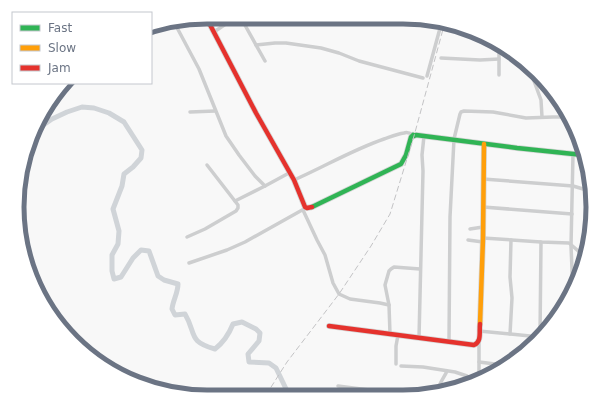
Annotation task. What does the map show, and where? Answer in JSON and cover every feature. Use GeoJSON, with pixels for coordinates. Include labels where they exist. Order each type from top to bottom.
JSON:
{"type":"FeatureCollection","features":[{"type":"Feature","properties":{"kind":"street"},"geometry":{"type":"LineString","coordinates":[[210,24],[256,113],[294,180],[317,240],[325,255],[339,294],[350,299],[389,305]]}},
{"type":"Feature","properties":{"kind":"street"},"geometry":{"type":"LineString","coordinates":[[214,32],[227,24]]}},
{"type":"Feature","properties":{"kind":"street"},"geometry":{"type":"LineString","coordinates":[[245,24],[265,61]]}},
{"type":"Feature","properties":{"kind":"street"},"geometry":{"type":"LineString","coordinates":[[177,27],[199,69],[226,136],[251,171],[265,186]]}},
{"type":"Feature","properties":{"kind":"street"},"geometry":{"type":"LineString","coordinates":[[256,45],[266,43],[286,43],[320,48],[339,53],[359,61],[425,77],[440,28]]}},
{"type":"Feature","properties":{"kind":"street"},"geometry":{"type":"LineString","coordinates":[[499,52],[499,75]]}},
{"type":"Feature","properties":{"kind":"street"},"geometry":{"type":"LineString","coordinates":[[441,58],[480,60],[500,59]]}},
{"type":"Feature","properties":{"kind":"street"},"geometry":{"type":"LineString","coordinates":[[534,80],[534,84],[540,100],[542,117]]}},
{"type":"Feature","properties":{"kind":"street"},"geometry":{"type":"LineString","coordinates":[[190,112],[215,111]]}},
{"type":"Feature","properties":{"kind":"street"},"geometry":{"type":"LineString","coordinates":[[449,342],[450,217],[454,139],[460,114],[464,111],[493,112],[526,118],[561,117]]}},
{"type":"Feature","properties":{"kind":"street"},"geometry":{"type":"LineString","coordinates":[[294,180],[316,171],[358,149],[402,133],[409,133],[414,136],[454,139],[484,144],[578,155]]}},
{"type":"Feature","properties":{"kind":"street"},"geometry":{"type":"LineString","coordinates":[[189,263],[245,242],[305,209],[310,208],[401,164],[408,152],[411,137],[413,135]]}},
{"type":"Feature","properties":{"kind":"street"},"geometry":{"type":"LineString","coordinates":[[419,338],[423,171],[422,155],[424,136]]}},
{"type":"Feature","properties":{"kind":"street"},"geometry":{"type":"LineString","coordinates":[[478,374],[483,240],[484,144]]}},
{"type":"Feature","properties":{"kind":"street"},"geometry":{"type":"LineString","coordinates":[[572,277],[571,243],[573,154]]}},
{"type":"Feature","properties":{"kind":"street"},"geometry":{"type":"LineString","coordinates":[[187,236],[205,229],[236,211],[239,206],[207,165]]}},
{"type":"Feature","properties":{"kind":"street"},"geometry":{"type":"LineString","coordinates":[[235,200],[289,173]]}},
{"type":"Feature","properties":{"kind":"street"},"geometry":{"type":"LineString","coordinates":[[484,179],[572,186],[585,190]]}},
{"type":"Feature","properties":{"kind":"street"},"geometry":{"type":"LineString","coordinates":[[483,207],[572,214]]}},
{"type":"Feature","properties":{"kind":"street"},"geometry":{"type":"LineString","coordinates":[[470,229],[483,227]]}},
{"type":"Feature","properties":{"kind":"street"},"geometry":{"type":"LineString","coordinates":[[468,240],[511,240],[571,243],[580,252]]}},
{"type":"Feature","properties":{"kind":"street"},"geometry":{"type":"LineString","coordinates":[[510,334],[512,298],[510,277],[511,240]]}},
{"type":"Feature","properties":{"kind":"street"},"geometry":{"type":"LineString","coordinates":[[540,329],[541,242]]}},
{"type":"Feature","properties":{"kind":"street"},"geometry":{"type":"LineString","coordinates":[[390,334],[389,305],[385,285],[387,277],[391,269],[394,267],[420,269]]}},
{"type":"Feature","properties":{"kind":"street"},"geometry":{"type":"LineString","coordinates":[[380,303],[387,297]]}},
{"type":"Feature","properties":{"kind":"street"},"geometry":{"type":"LineString","coordinates":[[329,326],[474,345],[479,341]]}},
{"type":"Feature","properties":{"kind":"street"},"geometry":{"type":"LineString","coordinates":[[479,330],[532,336]]}},
{"type":"Feature","properties":{"kind":"street"},"geometry":{"type":"LineString","coordinates":[[396,364],[396,346],[398,335]]}},
{"type":"Feature","properties":{"kind":"street"},"geometry":{"type":"LineString","coordinates":[[479,362],[496,364]]}},
{"type":"Feature","properties":{"kind":"street"},"geometry":{"type":"LineString","coordinates":[[400,366],[423,367],[473,376]]}},
{"type":"Feature","properties":{"kind":"street"},"geometry":{"type":"LineString","coordinates":[[439,386],[445,376],[446,371]]}},
{"type":"Feature","properties":{"kind":"street"},"geometry":{"type":"LineString","coordinates":[[338,386],[369,390]]}},
{"type":"Feature","properties":{"kind":"waterway"},"geometry":{"type":"LineString","coordinates":[[44,125],[67,112],[82,107],[94,108],[109,113],[124,122],[142,150],[141,158],[124,174],[122,186],[113,209],[119,231],[118,244],[112,255],[112,271],[114,279],[121,277],[133,258],[141,250],[149,251],[158,276],[164,280],[178,284],[172,309],[175,315],[185,314],[196,340],[215,349],[226,338],[233,324],[242,322],[256,329],[260,333],[259,341],[248,354],[249,362],[269,363],[276,368],[287,390]]}},
{"type":"Feature","properties":{"kind":"railway"},"geometry":{"type":"LineString","coordinates":[[269,390],[287,362],[339,294],[390,214],[414,136],[443,29]]}},
{"type":"Feature","properties":{"kind":"traffic: fast"},"geometry":{"type":"LineString","coordinates":[[312,207],[401,164],[413,135],[578,154]]}},
{"type":"Feature","properties":{"kind":"traffic: slow"},"geometry":{"type":"LineString","coordinates":[[480,324],[484,144]]}},
{"type":"Feature","properties":{"kind":"traffic: jam"},"geometry":{"type":"LineString","coordinates":[[210,24],[256,113],[294,180],[305,207],[312,207]]}},
{"type":"Feature","properties":{"kind":"traffic: jam"},"geometry":{"type":"LineString","coordinates":[[329,326],[474,345],[477,344],[480,336],[480,324]]}}]}
